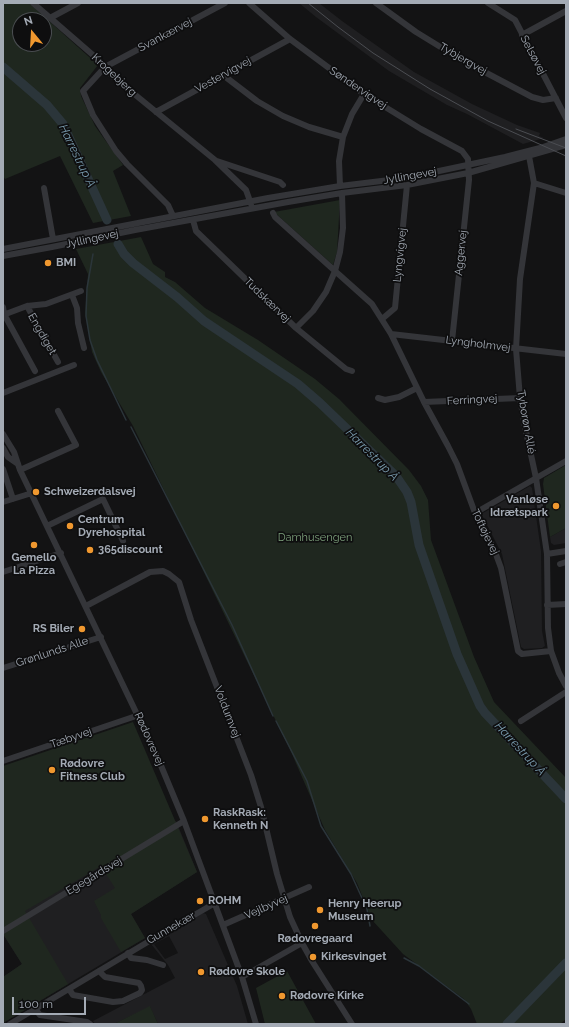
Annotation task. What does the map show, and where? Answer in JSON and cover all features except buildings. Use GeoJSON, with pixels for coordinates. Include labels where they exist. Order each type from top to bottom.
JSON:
{"type":"FeatureCollection","features":[{"type":"Feature","properties":{"kind":"street","name":"Krogebjerg"},"geometry":{"type":"LineString","coordinates":[[33,3],[43,12]]}},
{"type":"Feature","properties":{"kind":"street"},"geometry":{"type":"LineString","coordinates":[[52,17],[78,3]]}},
{"type":"Feature","properties":{"kind":"street","name":"Svankærvej"},"geometry":{"type":"LineString","coordinates":[[105,67],[225,3]]}},
{"type":"Feature","properties":{"kind":"street","name":"Søndervigvej"},"geometry":{"type":"LineString","coordinates":[[249,3],[290,38],[364,94],[421,129],[462,151],[468,159],[468,165]]}},
{"type":"Feature","properties":{"kind":"street","name":"Tybjergvej"},"geometry":{"type":"LineString","coordinates":[[376,3],[416,32],[460,59],[532,97],[543,100],[556,98]]}},
{"type":"Feature","properties":{"kind":"street","name":"Selsøvej"},"geometry":{"type":"LineString","coordinates":[[488,3],[515,20],[566,118]]}},
{"type":"Feature","properties":{"kind":"street"},"geometry":{"type":"LineString","coordinates":[[522,34],[566,11]]}},
{"type":"Feature","properties":{"kind":"street","name":"Krogebjerg"},"geometry":{"type":"LineString","coordinates":[[52,20],[101,62],[108,72],[215,160],[246,190],[251,201]]}},
{"type":"Feature","properties":{"kind":"street","name":"Vestervigvej"},"geometry":{"type":"LineString","coordinates":[[156,112],[290,38]]}},
{"type":"Feature","properties":{"kind":"street"},"geometry":{"type":"LineString","coordinates":[[105,67],[83,91],[93,114],[116,151],[168,205],[173,216]]}},
{"type":"Feature","properties":{"kind":"street"},"geometry":{"type":"LineString","coordinates":[[223,75],[257,101],[283,116],[309,127],[343,137]]}},
{"type":"Feature","properties":{"kind":"street"},"geometry":{"type":"LineString","coordinates":[[340,186],[339,161],[343,137],[352,114],[364,94]]}},
{"type":"Feature","properties":{"kind":"street","name":"Jyllingevej"},"geometry":{"type":"LineString","coordinates":[[3,249],[251,201],[340,186],[406,178],[531,150],[566,139]]}},
{"type":"Feature","properties":{"kind":"street","name":"Jyllingevej"},"geometry":{"type":"LineString","coordinates":[[3,256],[252,209],[342,193],[407,185],[468,173],[566,145]]}},
{"type":"Feature","properties":{"kind":"street","name":"Tyborøn Allé"},"geometry":{"type":"LineString","coordinates":[[529,156],[534,183],[520,279],[516,349],[520,398],[536,478],[547,554],[547,605],[551,651],[559,673],[566,686]]}},
{"type":"Feature","properties":{"kind":"street","name":"Krogebjerg"},"geometry":{"type":"LineString","coordinates":[[215,160],[280,182],[283,185]]}},
{"type":"Feature","properties":{"kind":"street","name":"Aggervej"},"geometry":{"type":"LineString","coordinates":[[452,341],[468,165]]}},
{"type":"Feature","properties":{"kind":"street"},"geometry":{"type":"LineString","coordinates":[[534,183],[566,193]]}},
{"type":"Feature","properties":{"kind":"street","name":"Lyngvigvej"},"geometry":{"type":"LineString","coordinates":[[382,319],[394,308],[407,185]]}},
{"type":"Feature","properties":{"kind":"street","name":"Jyllingevej"},"geometry":{"type":"LineString","coordinates":[[44,188],[53,239]]}},
{"type":"Feature","properties":{"kind":"street"},"geometry":{"type":"LineString","coordinates":[[296,328],[313,311],[326,292],[335,271],[340,252],[343,228],[342,193]]}},
{"type":"Feature","properties":{"kind":"street"},"geometry":{"type":"LineString","coordinates":[[251,201],[252,209]]}},
{"type":"Feature","properties":{"kind":"street"},"geometry":{"type":"LineString","coordinates":[[273,213],[275,217],[335,271]]}},
{"type":"Feature","properties":{"kind":"street","name":"Tudskærvej"},"geometry":{"type":"LineString","coordinates":[[193,220],[196,231],[296,328],[346,369],[352,371]]}},
{"type":"Feature","properties":{"kind":"street","name":"Toftøjevej"},"geometry":{"type":"LineString","coordinates":[[335,271],[372,304],[382,319],[457,464],[475,513],[494,548],[501,568],[518,651],[522,654],[551,651]]}},
{"type":"Feature","properties":{"kind":"street","name":"Engdiget"},"geometry":{"type":"LineString","coordinates":[[4,314],[27,306],[46,304],[81,291]]}},
{"type":"Feature","properties":{"kind":"street"},"geometry":{"type":"LineString","coordinates":[[72,294],[77,308],[78,323],[84,348]]}},
{"type":"Feature","properties":{"kind":"street","name":"Engdiget"},"geometry":{"type":"LineString","coordinates":[[27,306],[58,362]]}},
{"type":"Feature","properties":{"kind":"street","name":"Engdiget"},"geometry":{"type":"LineString","coordinates":[[3,307],[4,314],[35,371]]}},
{"type":"Feature","properties":{"kind":"street","name":"Lyngholmvej"},"geometry":{"type":"LineString","coordinates":[[390,332],[452,341],[566,354]]}},
{"type":"Feature","properties":{"kind":"street"},"geometry":{"type":"LineString","coordinates":[[3,393],[74,365]]}},
{"type":"Feature","properties":{"kind":"street"},"geometry":{"type":"LineString","coordinates":[[378,398],[385,400],[400,397],[417,388]]}},
{"type":"Feature","properties":{"kind":"street","name":"Ferringvej"},"geometry":{"type":"LineString","coordinates":[[424,402],[520,398]]}},
{"type":"Feature","properties":{"kind":"street"},"geometry":{"type":"LineString","coordinates":[[19,467],[76,446],[58,411]]}},
{"type":"Feature","properties":{"kind":"street","name":"Rødovrevej"},"geometry":{"type":"LineString","coordinates":[[3,434],[14,452],[19,467],[157,756],[184,822],[242,977],[256,1024]]}},
{"type":"Feature","properties":{"kind":"street","name":"Rødovrevej"},"geometry":{"type":"LineString","coordinates":[[3,448],[8,456],[19,467]]}},
{"type":"Feature","properties":{"kind":"street"},"geometry":{"type":"LineString","coordinates":[[475,513],[566,461]]}},
{"type":"Feature","properties":{"kind":"street"},"geometry":{"type":"LineString","coordinates":[[3,469],[13,499]]}},
{"type":"Feature","properties":{"kind":"street"},"geometry":{"type":"LineString","coordinates":[[3,502],[32,493]]}},
{"type":"Feature","properties":{"kind":"street"},"geometry":{"type":"LineString","coordinates":[[48,526],[103,499],[123,541]]}},
{"type":"Feature","properties":{"kind":"street"},"geometry":{"type":"LineString","coordinates":[[547,554],[566,551]]}},
{"type":"Feature","properties":{"kind":"street"},"geometry":{"type":"LineString","coordinates":[[3,572],[61,553]]}},
{"type":"Feature","properties":{"kind":"street","name":"Voldumvej"},"geometry":{"type":"LineString","coordinates":[[86,606],[150,572],[163,571],[178,582],[262,807],[284,899],[302,943]]}},
{"type":"Feature","properties":{"kind":"street"},"geometry":{"type":"LineString","coordinates":[[547,605],[566,604]]}},
{"type":"Feature","properties":{"kind":"street","name":"Grønlunds Alle"},"geometry":{"type":"LineString","coordinates":[[3,668],[101,637]]}},
{"type":"Feature","properties":{"kind":"street"},"geometry":{"type":"LineString","coordinates":[[521,721],[566,692]]}},
{"type":"Feature","properties":{"kind":"street","name":"Tæbyvej"},"geometry":{"type":"LineString","coordinates":[[3,761],[138,715]]}},
{"type":"Feature","properties":{"kind":"street","name":"Egegårdsvej"},"geometry":{"type":"LineString","coordinates":[[3,931],[184,822]]}},
{"type":"Feature","properties":{"kind":"street","name":"Vejlbyvej"},"geometry":{"type":"LineString","coordinates":[[223,926],[309,887]]}},
{"type":"Feature","properties":{"kind":"street","name":"Gunnekær"},"geometry":{"type":"LineString","coordinates":[[10,1024],[128,953],[215,904]]}},
{"type":"Feature","properties":{"kind":"street"},"geometry":{"type":"LineString","coordinates":[[242,977],[302,943],[352,1024]]}},
{"type":"Feature","properties":{"kind":"street","name":"Gunnekær"},"geometry":{"type":"LineString","coordinates":[[128,953],[132,958],[147,960],[164,965]]}},
{"type":"Feature","properties":{"kind":"street"},"geometry":{"type":"LineString","coordinates":[[69,989],[73,995],[113,1002],[123,1001],[140,993],[142,990],[139,983],[105,977],[99,971]]}},
{"type":"Feature","properties":{"kind":"street"},"geometry":{"type":"LineString","coordinates":[[35,1009],[40,1015],[87,1022],[90,1024]]}},
{"type":"Feature","properties":{"kind":"street"},"geometry":{"type":"LineString","coordinates":[[21,1018],[24,1024]]}},
{"type":"Feature","properties":{"kind":"shaded area"},"geometry":{"type":"Polygon","coordinates":[[[299,3],[319,3],[414,72],[472,104],[517,125],[540,133],[539,136],[544,138],[523,144],[447,105],[389,71],[299,3]]]}},
{"type":"Feature","properties":{"kind":"shaded area"},"geometry":{"type":"Polygon","coordinates":[[[530,486],[532,488],[541,551],[542,631],[545,646],[542,648],[524,649],[521,647],[502,554],[482,515],[530,486]]]}},
{"type":"Feature","properties":{"kind":"shaded area"},"geometry":{"type":"Polygon","coordinates":[[[566,528],[566,543],[554,545],[551,543],[550,537],[566,528]]]}},
{"type":"Feature","properties":{"kind":"shaded area"},"geometry":{"type":"Polygon","coordinates":[[[3,766],[146,839],[176,821],[197,872],[131,914],[145,938],[3,1023],[3,977],[22,964],[3,934],[3,766]]]}},
{"type":"Feature","properties":{"kind":"shaded area","name":"Rødovre Skole"},"geometry":{"type":"Polygon","coordinates":[[[203,913],[206,914],[237,986],[248,1024],[158,1024],[150,1007],[114,1024],[95,1024],[93,1021],[175,978],[168,965],[151,944],[203,913]],[[169,936],[154,944],[165,959],[178,953],[169,936]]]}},
{"type":"Feature","properties":{"kind":"green space"},"geometry":{"type":"Polygon","coordinates":[[[3,3],[29,3],[39,12],[12,12],[12,52],[52,52],[52,24],[98,65],[80,88],[81,96],[95,126],[123,165],[113,171],[131,216],[93,223],[60,156],[5,179],[3,176],[3,3]]]}},
{"type":"Feature","properties":{"kind":"green space"},"geometry":{"type":"Polygon","coordinates":[[[340,200],[337,252],[333,265],[274,212],[340,200]]]}},
{"type":"Feature","properties":{"kind":"green space","name":"Damhusengen"},"geometry":{"type":"Polygon","coordinates":[[[141,237],[153,264],[165,272],[165,277],[175,282],[205,308],[258,340],[315,379],[339,399],[409,470],[421,486],[428,500],[431,540],[474,657],[494,702],[566,778],[566,1019],[560,1024],[477,1024],[471,1009],[464,999],[403,954],[372,920],[357,883],[325,830],[292,754],[133,426],[101,372],[92,352],[85,313],[88,274],[76,249],[141,237]]]}},
{"type":"Feature","properties":{"kind":"green space","name":"Vanløse Idrætspark"},"geometry":{"type":"Polygon","coordinates":[[[566,465],[566,528],[550,537],[543,484],[544,478],[566,465]]]}},
{"type":"Feature","properties":{"kind":"green space"},"geometry":{"type":"Polygon","coordinates":[[[133,722],[197,872],[131,914],[145,938],[121,952],[101,918],[94,901],[115,888],[101,866],[25,911],[68,984],[3,1023],[3,977],[22,964],[3,934],[3,766],[133,722]]]}},
{"type":"Feature","properties":{"kind":"green space"},"geometry":{"type":"Polygon","coordinates":[[[287,971],[316,1024],[265,1024],[256,988],[287,971]]]}},
{"type":"Feature","properties":{"kind":"green space"},"geometry":{"type":"Polygon","coordinates":[[[150,1006],[158,1024],[114,1024],[150,1006]]]}},
{"type":"Feature","properties":{"kind":"waterway","name":"Harrestrup Å"},"geometry":{"type":"LineString","coordinates":[[3,67],[47,105],[63,124],[107,220]]}},
{"type":"Feature","properties":{"kind":"waterway","name":"Harrestrup Å"},"geometry":{"type":"LineString","coordinates":[[118,244],[124,254],[133,263],[177,297],[204,321],[298,384],[320,403],[396,476],[407,492],[411,502],[419,545],[457,654],[480,706],[566,799]]}},
{"type":"Feature","properties":{"kind":"waterway","name":"Harrestrup Å"},"geometry":{"type":"LineString","coordinates":[[93,254],[87,288],[86,316],[90,340],[97,360],[126,420]]}},
{"type":"Feature","properties":{"kind":"waterway","name":"Harrestrup Å"},"geometry":{"type":"LineString","coordinates":[[131,427],[232,625],[273,716]]}},
{"type":"Feature","properties":{"kind":"waterway","name":"Harrestrup Å"},"geometry":{"type":"LineString","coordinates":[[276,721],[307,781],[321,826],[351,874],[367,909],[370,926]]}},
{"type":"Feature","properties":{"kind":"waterway","name":"Harrestrup Å"},"geometry":{"type":"LineString","coordinates":[[404,958],[419,966],[469,1004]]}},
{"type":"Feature","properties":{"kind":"waterway","name":"Harrestrup Å"},"geometry":{"type":"LineString","coordinates":[[507,1024],[566,963]]}},
{"type":"Feature","properties":{"kind":"tram line"},"geometry":{"type":"LineString","coordinates":[[308,3],[373,53],[430,89],[488,121],[566,156]]}},
{"type":"Feature","properties":{"kind":"tram line"},"geometry":{"type":"LineString","coordinates":[[516,129],[566,148]]}},
{"type":"Feature","properties":{"kind":"place","name":"BMI"},"geometry":{"type":"Point","coordinates":[48,263]}},
{"type":"Feature","properties":{"kind":"place","name":"Schweizerdalsvej"},"geometry":{"type":"Point","coordinates":[36,492]}},
{"type":"Feature","properties":{"kind":"place","name":"Vanløse Idrætspark"},"geometry":{"type":"Point","coordinates":[556,506]}},
{"type":"Feature","properties":{"kind":"place","name":"Centrum Dyrehospital"},"geometry":{"type":"Point","coordinates":[70,526]}},
{"type":"Feature","properties":{"kind":"place","name":"Gemello La Pizza"},"geometry":{"type":"Point","coordinates":[34,545]}},
{"type":"Feature","properties":{"kind":"place","name":"365discount"},"geometry":{"type":"Point","coordinates":[90,550]}},
{"type":"Feature","properties":{"kind":"place","name":"RS Biler"},"geometry":{"type":"Point","coordinates":[82,629]}},
{"type":"Feature","properties":{"kind":"place","name":"Rødovre Fitness Club"},"geometry":{"type":"Point","coordinates":[52,770]}},
{"type":"Feature","properties":{"kind":"place","name":"RaskRask: Kenneth N"},"geometry":{"type":"Point","coordinates":[205,819]}},
{"type":"Feature","properties":{"kind":"place","name":"ROHM"},"geometry":{"type":"Point","coordinates":[200,901]}},
{"type":"Feature","properties":{"kind":"place","name":"Henry Heerup Museum"},"geometry":{"type":"Point","coordinates":[320,910]}},
{"type":"Feature","properties":{"kind":"place","name":"Rødovregaard"},"geometry":{"type":"Point","coordinates":[315,926]}},
{"type":"Feature","properties":{"kind":"place","name":"Kirkesvinget"},"geometry":{"type":"Point","coordinates":[313,957]}},
{"type":"Feature","properties":{"kind":"place","name":"Rødovre Skole"},"geometry":{"type":"Point","coordinates":[201,972]}},
{"type":"Feature","properties":{"kind":"place","name":"Rødovre Kirke"},"geometry":{"type":"Point","coordinates":[282,996]}}]}
